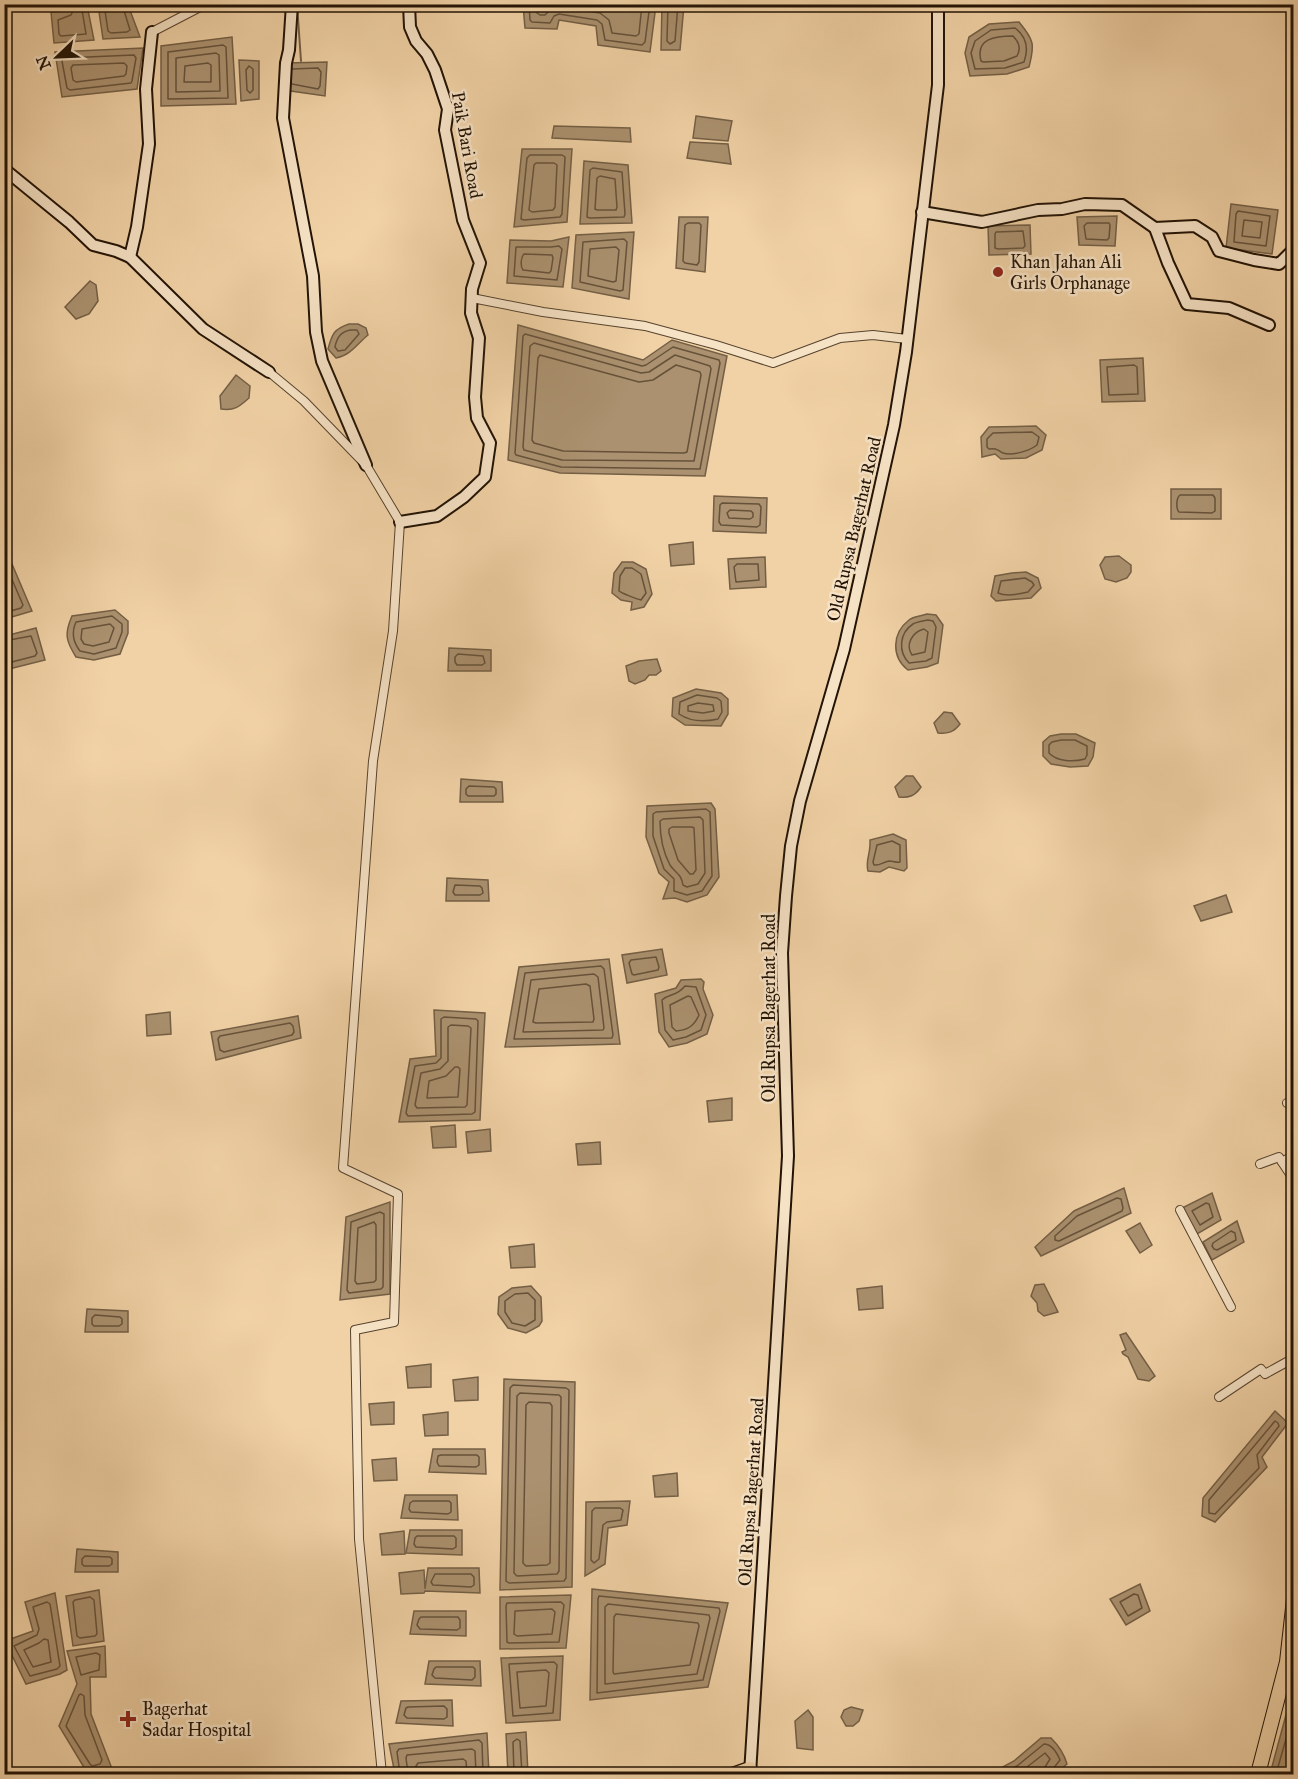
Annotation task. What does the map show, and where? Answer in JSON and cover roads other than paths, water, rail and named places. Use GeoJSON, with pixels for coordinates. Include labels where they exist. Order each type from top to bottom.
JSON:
{"type":"FeatureCollection","features":[{"type":"Feature","properties":{"kind":"highway"},"geometry":{"type":"LineString","coordinates":[[1258,1774],[1287,1662],[1293,1599]]}},
{"type":"Feature","properties":{"kind":"main road"},"geometry":{"type":"LineString","coordinates":[[733,1774],[750,1771]]}},
{"type":"Feature","properties":{"kind":"street"},"geometry":{"type":"LineString","coordinates":[[127,257],[137,226],[149,144],[146,89],[153,32],[206,4]]}},
{"type":"Feature","properties":{"kind":"street"},"geometry":{"type":"LineString","coordinates":[[292,4],[283,118],[313,276],[316,332],[322,360],[366,465],[400,522],[393,631],[373,761],[344,1168],[398,1194],[394,1322],[355,1330],[359,1539],[382,1774]]}},
{"type":"Feature","properties":{"kind":"street","name":"Paik Bari Road"},"geometry":{"type":"LineString","coordinates":[[400,522],[437,516],[464,496],[485,477],[490,443],[477,418],[475,397],[479,338],[471,313],[472,289],[480,263],[461,210],[445,130],[448,109],[428,54],[416,40],[410,27],[409,4]]}},
{"type":"Feature","properties":{"kind":"street","name":"Old Rupsa Bagerhat Road"},"geometry":{"type":"LineString","coordinates":[[750,1771],[788,1156],[782,953],[791,846],[800,801],[846,638],[894,425],[907,339],[938,85],[938,4]]}},
{"type":"Feature","properties":{"kind":"street"},"geometry":{"type":"LineString","coordinates":[[4,169],[52,207],[93,245],[116,251],[127,257],[202,329],[269,372],[304,401],[366,465]]}},
{"type":"Feature","properties":{"kind":"street"},"geometry":{"type":"LineString","coordinates":[[922,212],[982,222],[1038,210],[1084,204],[1122,205],[1155,228],[1187,304],[1229,308],[1269,325]]}},
{"type":"Feature","properties":{"kind":"street"},"geometry":{"type":"LineString","coordinates":[[1155,228],[1195,226],[1212,237],[1220,251],[1279,264],[1293,249]]}},
{"type":"Feature","properties":{"kind":"street"},"geometry":{"type":"LineString","coordinates":[[472,298],[543,312],[645,326],[773,363],[840,338],[873,335],[907,339]]}},
{"type":"Feature","properties":{"kind":"street"},"geometry":{"type":"LineString","coordinates":[[1282,1162],[1293,1155]]}},
{"type":"Feature","properties":{"kind":"street"},"geometry":{"type":"LineString","coordinates":[[1260,1164],[1279,1157],[1293,1180]]}},
{"type":"Feature","properties":{"kind":"street"},"geometry":{"type":"LineString","coordinates":[[1180,1210],[1231,1307]]}},
{"type":"Feature","properties":{"kind":"street"},"geometry":{"type":"LineString","coordinates":[[1219,1397],[1261,1369],[1265,1374],[1293,1358]]}},
{"type":"Feature","properties":{"kind":"water"},"geometry":{"type":"Polygon","coordinates":[[[66,5],[87,5],[94,40],[54,43],[51,12],[67,11],[66,5]]]}},
{"type":"Feature","properties":{"kind":"water"},"geometry":{"type":"Polygon","coordinates":[[[98,5],[128,5],[140,37],[103,39],[98,5]]]}},
{"type":"Feature","properties":{"kind":"water"},"geometry":{"type":"Polygon","coordinates":[[[523,5],[656,5],[650,52],[598,45],[596,26],[559,20],[557,29],[525,28],[523,5]]]}},
{"type":"Feature","properties":{"kind":"water"},"geometry":{"type":"Polygon","coordinates":[[[662,5],[684,5],[680,50],[661,50],[662,5]]]}},
{"type":"Feature","properties":{"kind":"water"},"geometry":{"type":"Polygon","coordinates":[[[1019,22],[1028,33],[1032,43],[1029,67],[1007,74],[970,76],[965,53],[969,37],[989,24],[1019,22]]]}},
{"type":"Feature","properties":{"kind":"water"},"geometry":{"type":"Polygon","coordinates":[[[232,37],[236,104],[161,106],[161,46],[232,37]]]}},
{"type":"Feature","properties":{"kind":"water"},"geometry":{"type":"Polygon","coordinates":[[[143,48],[137,89],[62,97],[55,52],[143,48]]]}},
{"type":"Feature","properties":{"kind":"water"},"geometry":{"type":"Polygon","coordinates":[[[239,60],[259,61],[259,99],[241,101],[239,60]]]}},
{"type":"Feature","properties":{"kind":"water"},"geometry":{"type":"Polygon","coordinates":[[[327,62],[325,96],[284,90],[286,63],[327,62]]]}},
{"type":"Feature","properties":{"kind":"water"},"geometry":{"type":"Polygon","coordinates":[[[696,116],[732,121],[728,141],[693,138],[696,116]]]}},
{"type":"Feature","properties":{"kind":"water"},"geometry":{"type":"Polygon","coordinates":[[[554,126],[630,128],[631,142],[552,138],[554,126]]]}},
{"type":"Feature","properties":{"kind":"water"},"geometry":{"type":"Polygon","coordinates":[[[690,142],[728,144],[731,164],[687,158],[690,142]]]}},
{"type":"Feature","properties":{"kind":"water"},"geometry":{"type":"Polygon","coordinates":[[[522,149],[572,149],[567,222],[514,227],[522,149]]]}},
{"type":"Feature","properties":{"kind":"water"},"geometry":{"type":"Polygon","coordinates":[[[584,161],[628,165],[632,223],[580,224],[584,161]]]}},
{"type":"Feature","properties":{"kind":"water"},"geometry":{"type":"Polygon","coordinates":[[[1231,204],[1278,210],[1272,254],[1226,248],[1231,204]]]}},
{"type":"Feature","properties":{"kind":"water"},"geometry":{"type":"Polygon","coordinates":[[[1117,216],[1115,246],[1079,245],[1077,217],[1117,216]]]}},
{"type":"Feature","properties":{"kind":"water"},"geometry":{"type":"Polygon","coordinates":[[[679,217],[708,217],[705,272],[676,268],[679,217]]]}},
{"type":"Feature","properties":{"kind":"water"},"geometry":{"type":"Polygon","coordinates":[[[1030,225],[1031,254],[989,255],[988,226],[1030,225]]]}},
{"type":"Feature","properties":{"kind":"water"},"geometry":{"type":"Polygon","coordinates":[[[634,232],[629,299],[572,288],[576,235],[634,232]]]}},
{"type":"Feature","properties":{"kind":"water"},"geometry":{"type":"Polygon","coordinates":[[[569,237],[563,287],[507,283],[510,240],[551,241],[569,237]]]}},
{"type":"Feature","properties":{"kind":"water"},"geometry":{"type":"Polygon","coordinates":[[[90,281],[96,285],[98,301],[89,314],[76,319],[65,307],[90,281]]]}},
{"type":"Feature","properties":{"kind":"water"},"geometry":{"type":"Polygon","coordinates":[[[349,324],[358,324],[366,328],[368,335],[349,352],[336,358],[328,349],[331,339],[337,330],[349,324]]]}},
{"type":"Feature","properties":{"kind":"water"},"geometry":{"type":"Polygon","coordinates":[[[518,325],[643,360],[672,340],[727,356],[705,476],[560,473],[508,460],[518,325]]]}},
{"type":"Feature","properties":{"kind":"water"},"geometry":{"type":"Polygon","coordinates":[[[1143,358],[1145,401],[1102,402],[1100,360],[1143,358]]]}},
{"type":"Feature","properties":{"kind":"water"},"geometry":{"type":"Polygon","coordinates":[[[236,375],[250,386],[249,398],[236,408],[221,409],[220,396],[236,375]]]}},
{"type":"Feature","properties":{"kind":"water"},"geometry":{"type":"Polygon","coordinates":[[[1036,426],[1046,435],[1042,450],[1026,458],[1001,459],[995,454],[982,457],[981,437],[989,427],[1036,426]]]}},
{"type":"Feature","properties":{"kind":"water"},"geometry":{"type":"Polygon","coordinates":[[[1171,489],[1221,489],[1221,519],[1171,519],[1171,489]]]}},
{"type":"Feature","properties":{"kind":"water"},"geometry":{"type":"Polygon","coordinates":[[[714,496],[767,498],[766,533],[713,531],[714,496]]]}},
{"type":"Feature","properties":{"kind":"water"},"geometry":{"type":"Polygon","coordinates":[[[693,542],[694,564],[671,566],[669,545],[693,542]]]}},
{"type":"Feature","properties":{"kind":"water"},"geometry":{"type":"Polygon","coordinates":[[[5,550],[32,611],[5,619],[5,550]]]}},
{"type":"Feature","properties":{"kind":"water"},"geometry":{"type":"Polygon","coordinates":[[[1119,556],[1131,565],[1131,572],[1127,578],[1116,582],[1105,579],[1100,565],[1105,557],[1119,556]]]}},
{"type":"Feature","properties":{"kind":"water"},"geometry":{"type":"Polygon","coordinates":[[[765,557],[766,587],[730,589],[728,559],[765,557]]]}},
{"type":"Feature","properties":{"kind":"water"},"geometry":{"type":"Polygon","coordinates":[[[622,562],[633,562],[646,569],[652,594],[644,607],[631,610],[632,602],[621,600],[612,593],[614,573],[622,562]]]}},
{"type":"Feature","properties":{"kind":"water"},"geometry":{"type":"Polygon","coordinates":[[[1026,572],[1038,578],[1041,588],[1031,598],[996,601],[991,596],[995,576],[1026,572]]]}},
{"type":"Feature","properties":{"kind":"water"},"geometry":{"type":"Polygon","coordinates":[[[115,610],[128,621],[128,633],[120,654],[94,660],[76,657],[67,637],[72,616],[115,610]]]}},
{"type":"Feature","properties":{"kind":"water"},"geometry":{"type":"Polygon","coordinates":[[[927,614],[936,615],[943,625],[938,663],[908,670],[902,665],[896,652],[899,631],[909,620],[927,614]]]}},
{"type":"Feature","properties":{"kind":"water"},"geometry":{"type":"Polygon","coordinates":[[[36,628],[45,660],[5,670],[5,636],[36,628]]]}},
{"type":"Feature","properties":{"kind":"water"},"geometry":{"type":"Polygon","coordinates":[[[449,648],[491,650],[491,671],[448,671],[449,648]]]}},
{"type":"Feature","properties":{"kind":"water"},"geometry":{"type":"Polygon","coordinates":[[[657,659],[661,671],[656,675],[649,675],[645,680],[635,684],[629,681],[626,666],[639,661],[657,659]]]}},
{"type":"Feature","properties":{"kind":"water"},"geometry":{"type":"Polygon","coordinates":[[[696,689],[721,693],[728,699],[728,714],[721,726],[685,725],[672,716],[673,698],[696,689]]]}},
{"type":"Feature","properties":{"kind":"water"},"geometry":{"type":"Polygon","coordinates":[[[944,712],[952,713],[960,724],[950,732],[938,733],[934,723],[944,712]]]}},
{"type":"Feature","properties":{"kind":"water"},"geometry":{"type":"Polygon","coordinates":[[[1076,734],[1095,743],[1093,757],[1088,766],[1070,767],[1051,764],[1043,756],[1043,742],[1050,736],[1076,734]]]}},
{"type":"Feature","properties":{"kind":"water"},"geometry":{"type":"Polygon","coordinates":[[[906,776],[913,776],[921,787],[912,796],[899,797],[895,787],[906,776]]]}},
{"type":"Feature","properties":{"kind":"water"},"geometry":{"type":"Polygon","coordinates":[[[461,779],[502,782],[503,802],[460,802],[461,779]]]}},
{"type":"Feature","properties":{"kind":"water"},"geometry":{"type":"Polygon","coordinates":[[[711,803],[715,809],[719,877],[707,895],[687,902],[675,898],[663,899],[669,882],[659,873],[646,837],[647,806],[711,803]]]}},
{"type":"Feature","properties":{"kind":"water"},"geometry":{"type":"Polygon","coordinates":[[[893,834],[906,840],[907,868],[904,871],[889,867],[880,872],[868,871],[870,840],[893,834]]]}},
{"type":"Feature","properties":{"kind":"water"},"geometry":{"type":"Polygon","coordinates":[[[447,878],[488,880],[489,901],[446,901],[447,878]]]}},
{"type":"Feature","properties":{"kind":"water"},"geometry":{"type":"Polygon","coordinates":[[[1226,895],[1232,912],[1201,921],[1194,906],[1226,895]]]}},
{"type":"Feature","properties":{"kind":"water"},"geometry":{"type":"Polygon","coordinates":[[[662,949],[667,975],[627,983],[622,955],[662,949]]]}},
{"type":"Feature","properties":{"kind":"water"},"geometry":{"type":"Polygon","coordinates":[[[609,959],[620,1044],[505,1047],[519,967],[609,959]]]}},
{"type":"Feature","properties":{"kind":"water"},"geometry":{"type":"Polygon","coordinates":[[[701,979],[704,982],[703,989],[713,1015],[707,1034],[687,1043],[669,1047],[659,1032],[655,994],[676,988],[681,980],[701,979]]]}},
{"type":"Feature","properties":{"kind":"water"},"geometry":{"type":"Polygon","coordinates":[[[434,1010],[485,1013],[480,1120],[399,1122],[410,1059],[436,1056],[434,1010]]]}},
{"type":"Feature","properties":{"kind":"water"},"geometry":{"type":"Polygon","coordinates":[[[170,1012],[171,1034],[147,1036],[146,1015],[170,1012]]]}},
{"type":"Feature","properties":{"kind":"water"},"geometry":{"type":"Polygon","coordinates":[[[298,1016],[301,1038],[216,1060],[211,1032],[298,1016]]]}},
{"type":"Feature","properties":{"kind":"water"},"geometry":{"type":"Polygon","coordinates":[[[732,1098],[732,1120],[709,1122],[707,1101],[732,1098]]]}},
{"type":"Feature","properties":{"kind":"water"},"geometry":{"type":"Polygon","coordinates":[[[455,1125],[456,1147],[433,1148],[431,1127],[455,1125]]]}},
{"type":"Feature","properties":{"kind":"water"},"geometry":{"type":"Polygon","coordinates":[[[490,1129],[491,1151],[468,1153],[466,1132],[490,1129]]]}},
{"type":"Feature","properties":{"kind":"water"},"geometry":{"type":"Polygon","coordinates":[[[600,1142],[601,1164],[578,1165],[576,1144],[600,1142]]]}},
{"type":"Feature","properties":{"kind":"water"},"geometry":{"type":"Polygon","coordinates":[[[1124,1188],[1131,1213],[1041,1256],[1035,1247],[1074,1211],[1124,1188]]]}},
{"type":"Feature","properties":{"kind":"water"},"geometry":{"type":"Polygon","coordinates":[[[1212,1193],[1221,1220],[1197,1234],[1182,1208],[1212,1193]]]}},
{"type":"Feature","properties":{"kind":"water"},"geometry":{"type":"Polygon","coordinates":[[[390,1202],[390,1294],[340,1300],[346,1217],[390,1202]]]}},
{"type":"Feature","properties":{"kind":"water"},"geometry":{"type":"Polygon","coordinates":[[[1237,1221],[1244,1242],[1212,1260],[1203,1242],[1237,1221]]]}},
{"type":"Feature","properties":{"kind":"water"},"geometry":{"type":"Polygon","coordinates":[[[1140,1223],[1152,1245],[1140,1253],[1126,1231],[1140,1223]]]}},
{"type":"Feature","properties":{"kind":"water"},"geometry":{"type":"Polygon","coordinates":[[[534,1244],[535,1267],[511,1268],[509,1247],[534,1244]]]}},
{"type":"Feature","properties":{"kind":"water"},"geometry":{"type":"Polygon","coordinates":[[[1044,1284],[1058,1312],[1044,1316],[1038,1311],[1037,1303],[1031,1296],[1035,1285],[1044,1284]]]}},
{"type":"Feature","properties":{"kind":"water"},"geometry":{"type":"Polygon","coordinates":[[[531,1286],[541,1297],[542,1321],[539,1326],[526,1333],[508,1328],[498,1314],[499,1297],[512,1288],[531,1286]]]}},
{"type":"Feature","properties":{"kind":"water"},"geometry":{"type":"Polygon","coordinates":[[[882,1286],[883,1308],[859,1310],[857,1289],[882,1286]]]}},
{"type":"Feature","properties":{"kind":"water"},"geometry":{"type":"Polygon","coordinates":[[[87,1309],[128,1311],[128,1332],[85,1332],[87,1309]]]}},
{"type":"Feature","properties":{"kind":"water"},"geometry":{"type":"Polygon","coordinates":[[[1126,1333],[1155,1376],[1149,1381],[1138,1379],[1128,1357],[1122,1352],[1126,1350],[1120,1335],[1126,1333]]]}},
{"type":"Feature","properties":{"kind":"water"},"geometry":{"type":"Polygon","coordinates":[[[431,1364],[431,1387],[408,1388],[406,1367],[431,1364]]]}},
{"type":"Feature","properties":{"kind":"water"},"geometry":{"type":"Polygon","coordinates":[[[478,1377],[478,1400],[455,1401],[453,1380],[478,1377]]]}},
{"type":"Feature","properties":{"kind":"water"},"geometry":{"type":"Polygon","coordinates":[[[504,1379],[575,1382],[572,1587],[500,1590],[504,1379]]]}},
{"type":"Feature","properties":{"kind":"water"},"geometry":{"type":"Polygon","coordinates":[[[394,1402],[394,1424],[371,1425],[369,1404],[394,1402]]]}},
{"type":"Feature","properties":{"kind":"water"},"geometry":{"type":"Polygon","coordinates":[[[1275,1411],[1288,1423],[1262,1457],[1267,1467],[1215,1522],[1202,1516],[1203,1498],[1275,1411]]]}},
{"type":"Feature","properties":{"kind":"water"},"geometry":{"type":"Polygon","coordinates":[[[448,1412],[448,1435],[425,1436],[423,1415],[448,1412]]]}},
{"type":"Feature","properties":{"kind":"water"},"geometry":{"type":"Polygon","coordinates":[[[433,1449],[485,1449],[486,1474],[429,1472],[433,1449]]]}},
{"type":"Feature","properties":{"kind":"water"},"geometry":{"type":"Polygon","coordinates":[[[396,1458],[397,1480],[374,1481],[372,1460],[396,1458]]]}},
{"type":"Feature","properties":{"kind":"water"},"geometry":{"type":"Polygon","coordinates":[[[677,1473],[678,1496],[655,1497],[653,1476],[677,1473]]]}},
{"type":"Feature","properties":{"kind":"water"},"geometry":{"type":"Polygon","coordinates":[[[405,1495],[457,1495],[458,1520],[401,1518],[405,1495]]]}},
{"type":"Feature","properties":{"kind":"water"},"geometry":{"type":"Polygon","coordinates":[[[630,1501],[627,1525],[608,1528],[605,1564],[585,1576],[586,1502],[630,1501]]]}},
{"type":"Feature","properties":{"kind":"water"},"geometry":{"type":"Polygon","coordinates":[[[410,1530],[462,1530],[462,1555],[406,1553],[410,1530]]]}},
{"type":"Feature","properties":{"kind":"water"},"geometry":{"type":"Polygon","coordinates":[[[404,1531],[405,1554],[382,1555],[380,1534],[404,1531]]]}},
{"type":"Feature","properties":{"kind":"water"},"geometry":{"type":"Polygon","coordinates":[[[77,1549],[118,1552],[118,1572],[75,1572],[77,1549]]]}},
{"type":"Feature","properties":{"kind":"water"},"geometry":{"type":"Polygon","coordinates":[[[428,1568],[479,1568],[480,1593],[425,1591],[424,1593],[401,1594],[399,1573],[424,1570],[425,1589],[428,1568]]]}},
{"type":"Feature","properties":{"kind":"water"},"geometry":{"type":"Polygon","coordinates":[[[1140,1584],[1150,1611],[1126,1625],[1110,1599],[1140,1584]]]}},
{"type":"Feature","properties":{"kind":"water"},"geometry":{"type":"Polygon","coordinates":[[[592,1589],[728,1603],[708,1687],[590,1700],[592,1589]]]}},
{"type":"Feature","properties":{"kind":"water"},"geometry":{"type":"Polygon","coordinates":[[[99,1590],[104,1641],[73,1646],[66,1596],[99,1590]]]}},
{"type":"Feature","properties":{"kind":"water"},"geometry":{"type":"Polygon","coordinates":[[[55,1593],[67,1670],[26,1684],[5,1641],[33,1631],[25,1602],[55,1593]]]}},
{"type":"Feature","properties":{"kind":"water"},"geometry":{"type":"Polygon","coordinates":[[[571,1595],[566,1648],[500,1649],[500,1597],[571,1595]]]}},
{"type":"Feature","properties":{"kind":"water"},"geometry":{"type":"Polygon","coordinates":[[[414,1611],[466,1611],[466,1636],[410,1634],[414,1611]]]}},
{"type":"Feature","properties":{"kind":"water"},"geometry":{"type":"Polygon","coordinates":[[[105,1646],[106,1677],[90,1677],[91,1714],[114,1774],[103,1774],[100,1770],[88,1774],[59,1726],[77,1684],[67,1651],[105,1646]]]}},
{"type":"Feature","properties":{"kind":"water"},"geometry":{"type":"Polygon","coordinates":[[[563,1656],[560,1720],[506,1723],[501,1658],[563,1656]]]}},
{"type":"Feature","properties":{"kind":"water"},"geometry":{"type":"Polygon","coordinates":[[[429,1661],[480,1661],[481,1686],[425,1684],[429,1661]]]}},
{"type":"Feature","properties":{"kind":"water"},"geometry":{"type":"Polygon","coordinates":[[[1293,1689],[1293,1774],[1270,1774],[1293,1689]]]}},
{"type":"Feature","properties":{"kind":"water"},"geometry":{"type":"Polygon","coordinates":[[[452,1700],[453,1726],[396,1723],[401,1701],[452,1700]]]}},
{"type":"Feature","properties":{"kind":"water"},"geometry":{"type":"Polygon","coordinates":[[[851,1707],[863,1710],[859,1721],[853,1726],[846,1726],[841,1717],[844,1710],[851,1707]]]}},
{"type":"Feature","properties":{"kind":"water"},"geometry":{"type":"Polygon","coordinates":[[[808,1710],[813,1717],[813,1750],[797,1748],[795,1721],[808,1710]]]}},
{"type":"Feature","properties":{"kind":"water"},"geometry":{"type":"Polygon","coordinates":[[[526,1732],[528,1774],[508,1774],[506,1734],[526,1732]]]}},
{"type":"Feature","properties":{"kind":"water"},"geometry":{"type":"Polygon","coordinates":[[[487,1733],[489,1774],[395,1774],[389,1744],[487,1733]]]}},
{"type":"Feature","properties":{"kind":"water"},"geometry":{"type":"Polygon","coordinates":[[[1041,1738],[1051,1738],[1066,1760],[1067,1764],[1055,1774],[995,1774],[997,1770],[1014,1761],[1041,1738]]]}},
{"type":"Feature","properties":{"kind":"waterway"},"geometry":{"type":"LineString","coordinates":[[297,4],[301,61]]}},
{"type":"Feature","properties":{"kind":"place","name":"Khan Jahan Ali Girls Orphanage"},"geometry":{"type":"Point","coordinates":[998,272]}},
{"type":"Feature","properties":{"kind":"place","name":"Bagerhat Sadar Hospital"},"geometry":{"type":"Point","coordinates":[128,1719]}}]}
